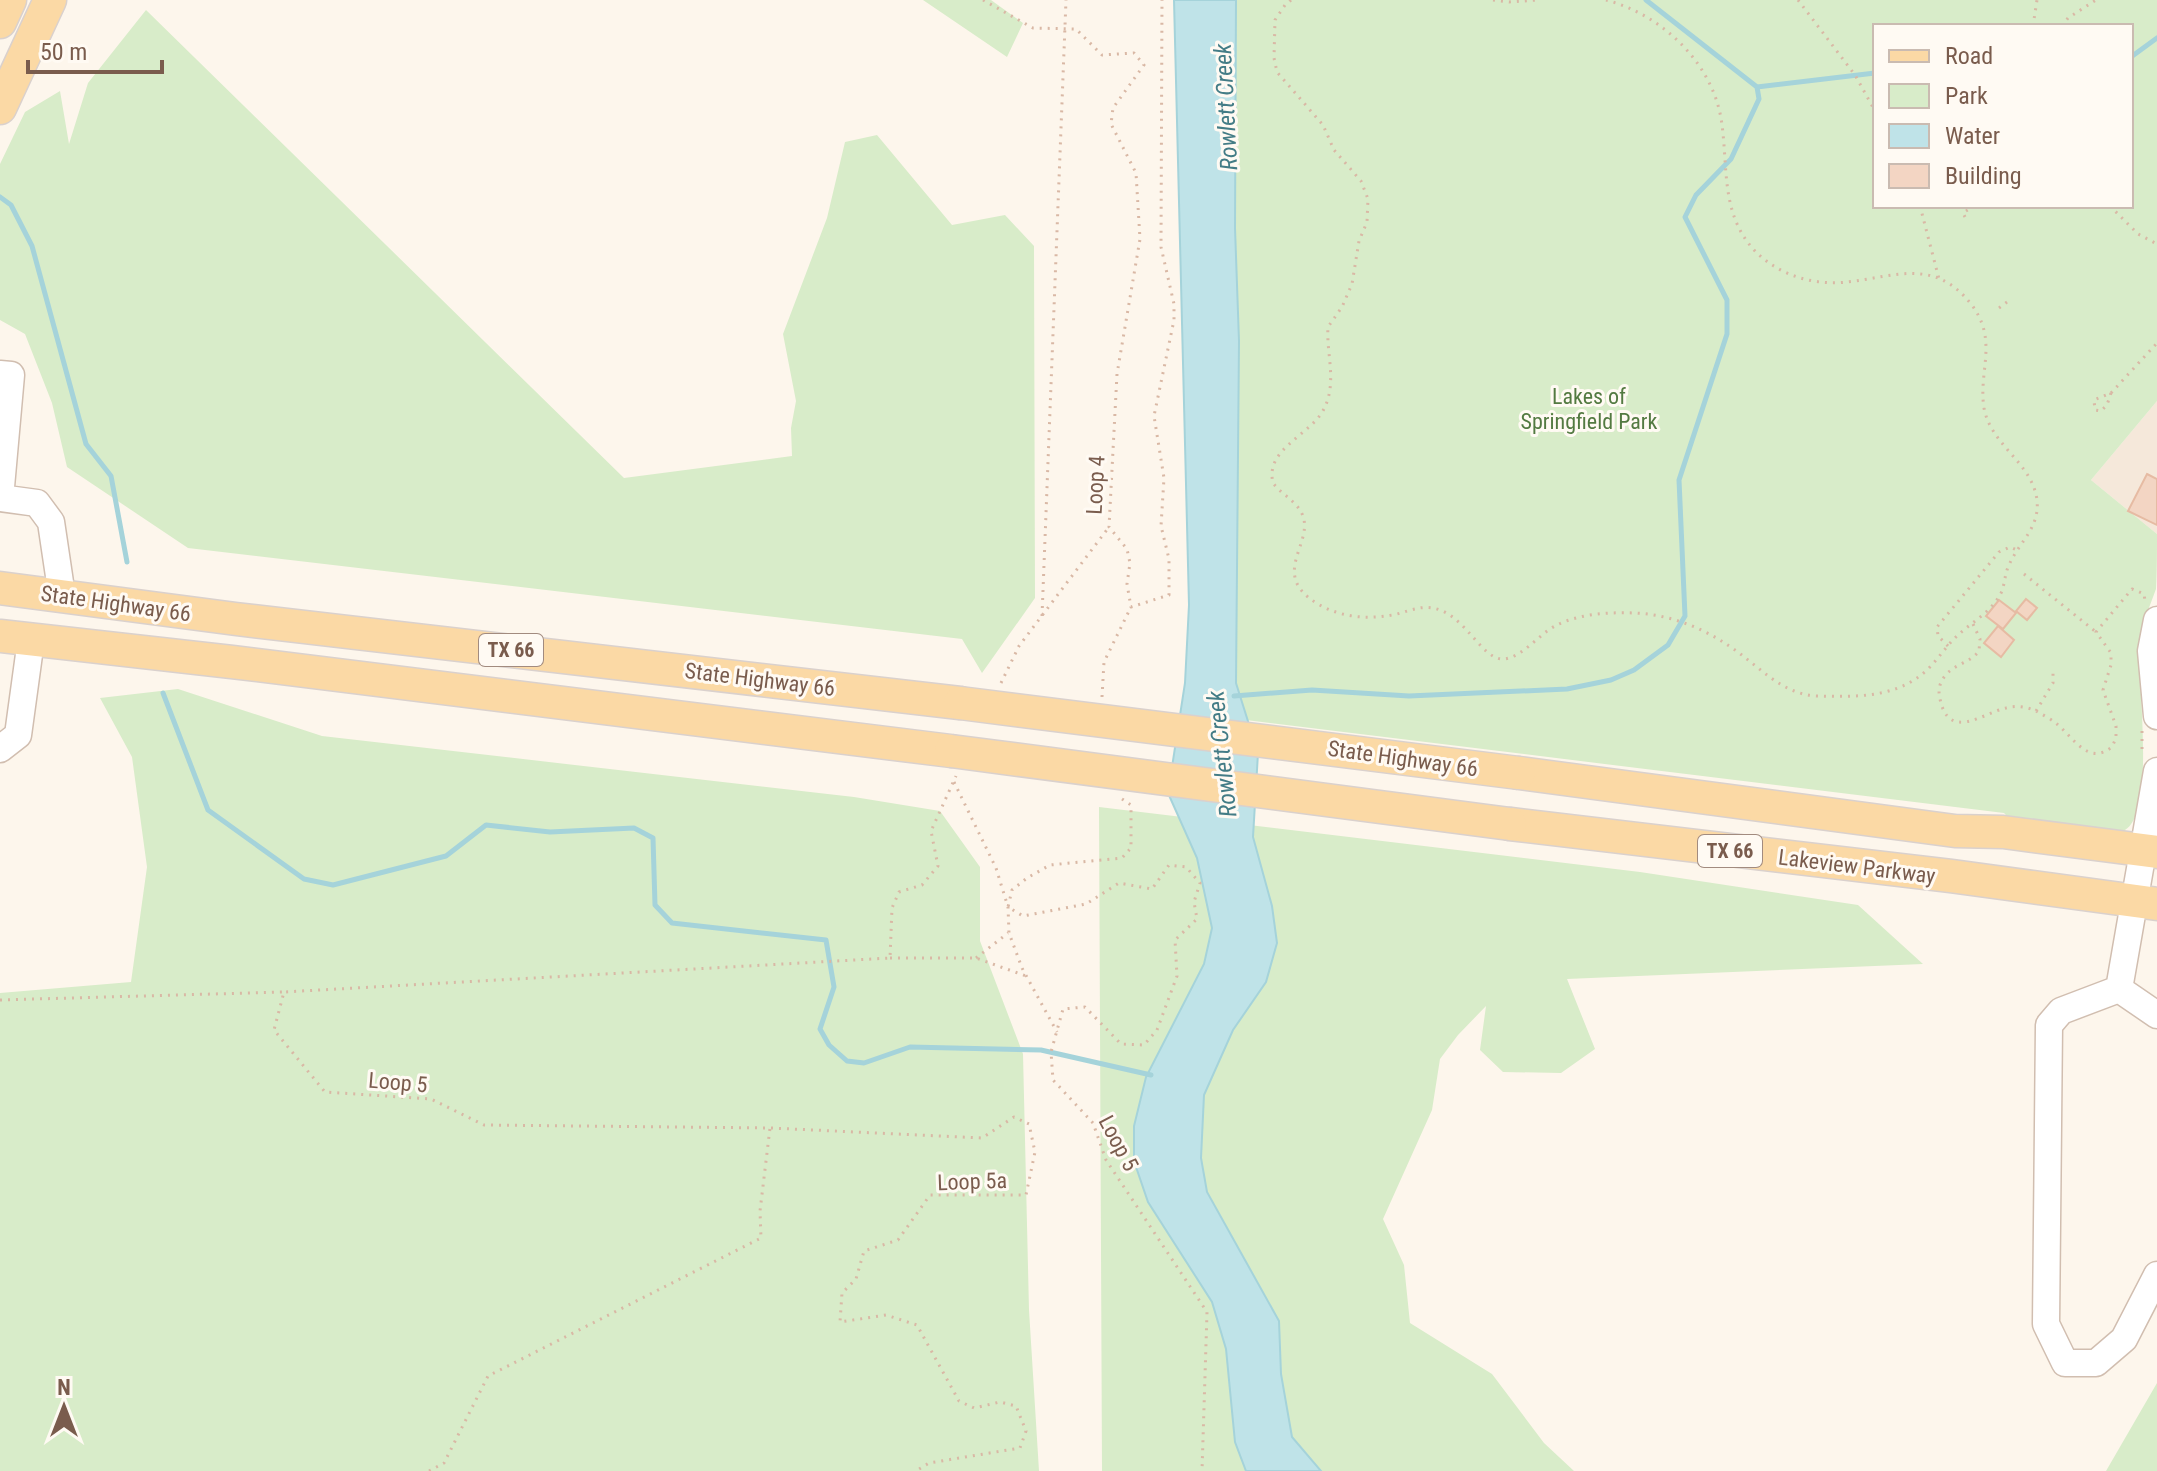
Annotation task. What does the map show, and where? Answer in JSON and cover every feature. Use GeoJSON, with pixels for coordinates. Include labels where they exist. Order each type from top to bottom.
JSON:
{"type":"FeatureCollection","features":[{"type":"Feature","properties":{"kind":"main road"},"geometry":{"type":"LineString","coordinates":[[0,22],[10,0]]}},
{"type":"Feature","properties":{"kind":"main road"},"geometry":{"type":"LineString","coordinates":[[0,108],[50,0]]}},
{"type":"Feature","properties":{"kind":"main road","name":"State Highway 66"},"geometry":{"type":"LineString","coordinates":[[0,588],[236,619],[960,703],[1955,831],[2003,832],[2150,851]]}},
{"type":"Feature","properties":{"kind":"main road","name":"State Highway 66"},"geometry":{"type":"LineString","coordinates":[[16,638],[232,662],[952,766],[1510,824]]}},
{"type":"Feature","properties":{"kind":"main road","name":"Lakeview Parkway"},"geometry":{"type":"LineString","coordinates":[[1510,824],[1951,876],[2147,903]]}},
{"type":"Feature","properties":{"kind":"street"},"geometry":{"type":"LineString","coordinates":[[0,374],[11,375],[0,498],[37,503],[51,522],[62,596]]}},
{"type":"Feature","properties":{"kind":"street"},"geometry":{"type":"LineString","coordinates":[[2149,722],[2151,622]]}},
{"type":"Feature","properties":{"kind":"street"},"geometry":{"type":"LineString","coordinates":[[0,749],[18,735],[16,638]]}},
{"type":"Feature","properties":{"kind":"street"},"geometry":{"type":"LineString","coordinates":[[2119,989],[2147,903],[2149,766]]}},
{"type":"Feature","properties":{"kind":"street"},"geometry":{"type":"LineString","coordinates":[[2119,989],[2157,1015]]}},
{"type":"Feature","properties":{"kind":"street"},"geometry":{"type":"LineString","coordinates":[[2119,989],[2061,1011],[2049,1025],[2046,1324],[2065,1363],[2096,1363],[2124,1339],[2157,1275]]}},
{"type":"Feature","properties":{"kind":"path","name":"Loop 4"},"geometry":{"type":"LineString","coordinates":[[983,0],[1033,28],[1076,29],[1102,55],[1134,53],[1144,65],[1113,108],[1111,124],[1136,173],[1140,239],[1117,374],[1109,527],[1127,549],[1130,563],[1127,584],[1131,607]]}},
{"type":"Feature","properties":{"kind":"path"},"geometry":{"type":"LineString","coordinates":[[1042,616],[1066,0]]}},
{"type":"Feature","properties":{"kind":"path"},"geometry":{"type":"LineString","coordinates":[[1102,705],[1104,662],[1131,607],[1169,595],[1169,559],[1161,526],[1164,478],[1154,416],[1174,320],[1174,304],[1161,247],[1162,0]]}},
{"type":"Feature","properties":{"kind":"path"},"geometry":{"type":"LineString","coordinates":[[1291,0],[1275,20],[1274,58],[1277,72],[1320,121],[1334,150],[1366,188],[1368,211],[1352,284],[1342,307],[1328,327],[1331,369],[1326,404],[1313,423],[1282,450],[1271,468],[1273,483],[1293,501],[1304,518],[1305,529],[1296,552],[1294,568],[1299,584],[1307,595],[1329,609],[1355,617],[1383,616],[1421,607],[1436,608],[1466,626],[1489,655],[1502,659],[1515,655],[1557,625],[1575,618],[1605,613],[1651,614],[1704,631],[1730,646],[1784,687],[1814,696],[1862,696],[1897,689],[1927,670],[1948,646],[1985,614],[2000,595],[2007,568],[2037,515],[2035,492],[2027,472],[1994,434],[1986,417],[1983,399],[1987,347],[1980,317],[1961,293],[1939,279],[1904,272],[1846,283],[1823,283],[1795,276],[1767,262],[1742,233],[1730,207],[1725,184],[1721,118],[1706,77],[1690,53],[1668,32],[1640,12],[1606,0]]}},
{"type":"Feature","properties":{"kind":"path"},"geometry":{"type":"LineString","coordinates":[[1493,0],[1538,0]]}},
{"type":"Feature","properties":{"kind":"path"},"geometry":{"type":"LineString","coordinates":[[1798,0],[1855,75],[1873,107]]}},
{"type":"Feature","properties":{"kind":"path"},"geometry":{"type":"LineString","coordinates":[[2033,24],[2037,0]]}},
{"type":"Feature","properties":{"kind":"path"},"geometry":{"type":"LineString","coordinates":[[2064,24],[2096,0]]}},
{"type":"Feature","properties":{"kind":"path"},"geometry":{"type":"LineString","coordinates":[[1921,208],[1939,279]]}},
{"type":"Feature","properties":{"kind":"path"},"geometry":{"type":"LineString","coordinates":[[1965,217],[1963,213],[1971,208]]}},
{"type":"Feature","properties":{"kind":"path"},"geometry":{"type":"LineString","coordinates":[[2112,208],[2138,234],[2157,244]]}},
{"type":"Feature","properties":{"kind":"path"},"geometry":{"type":"LineString","coordinates":[[1999,308],[2011,299]]}},
{"type":"Feature","properties":{"kind":"path"},"geometry":{"type":"LineString","coordinates":[[2111,393],[2094,400],[2095,410],[2106,408],[2111,393],[2157,343]]}},
{"type":"Feature","properties":{"kind":"path"},"geometry":{"type":"LineString","coordinates":[[1948,646],[1938,636],[1937,627],[1999,552],[2010,547],[2017,551]]}},
{"type":"Feature","properties":{"kind":"path"},"geometry":{"type":"LineString","coordinates":[[1972,623],[1980,639],[1979,651],[1946,674],[1940,685],[1940,699],[1947,713],[1964,723],[2006,708],[2022,707],[2036,711],[2060,726],[2071,739],[2092,753],[2104,753],[2112,747],[2116,726],[2103,690],[2111,665],[2111,653],[2096,632],[2024,574]]}},
{"type":"Feature","properties":{"kind":"path"},"geometry":{"type":"LineString","coordinates":[[2096,632],[2132,589],[2146,597],[2151,622]]}},
{"type":"Feature","properties":{"kind":"path"},"geometry":{"type":"LineString","coordinates":[[2036,711],[2053,683],[2053,672]]}},
{"type":"Feature","properties":{"kind":"path"},"geometry":{"type":"LineString","coordinates":[[2149,722],[2149,766]]}},
{"type":"Feature","properties":{"kind":"path"},"geometry":{"type":"LineString","coordinates":[[952,766],[996,868],[1008,907],[1009,933],[1026,976],[1057,1032]]}},
{"type":"Feature","properties":{"kind":"path"},"geometry":{"type":"LineString","coordinates":[[1008,907],[1012,890],[1050,865],[1122,858],[1131,848],[1131,805],[1118,796]]}},
{"type":"Feature","properties":{"kind":"path"},"geometry":{"type":"LineString","coordinates":[[1008,907],[1023,916],[1086,904],[1119,883],[1152,889],[1169,865],[1186,867],[1200,883],[1194,902],[1197,919],[1175,940],[1177,976],[1157,1030],[1144,1045],[1121,1044],[1085,1007],[1063,1009],[1057,1032]]}},
{"type":"Feature","properties":{"kind":"path"},"geometry":{"type":"LineString","coordinates":[[976,958],[1009,933]]}},
{"type":"Feature","properties":{"kind":"path"},"geometry":{"type":"LineString","coordinates":[[890,958],[976,958],[1026,976]]}},
{"type":"Feature","properties":{"kind":"path"},"geometry":{"type":"LineString","coordinates":[[0,1000],[284,992],[857,960]]}},
{"type":"Feature","properties":{"kind":"path","name":"Loop 5"},"geometry":{"type":"LineString","coordinates":[[284,992],[274,1030],[325,1092],[431,1099],[484,1125],[770,1128]]}},
{"type":"Feature","properties":{"kind":"path","name":"Loop 5"},"geometry":{"type":"LineString","coordinates":[[1057,1032],[1051,1052],[1053,1080],[1093,1123],[1106,1160],[1207,1312],[1202,1471]]}},
{"type":"Feature","properties":{"kind":"path","name":"Loop 5a"},"geometry":{"type":"LineString","coordinates":[[770,1128],[982,1138],[1014,1117],[1029,1124],[1035,1152],[1026,1195],[930,1195],[898,1240],[864,1251],[856,1279],[842,1293],[840,1322],[886,1315],[917,1325],[959,1401],[974,1408],[1000,1402],[1016,1406],[1026,1431],[1020,1448],[929,1463],[916,1471]]}},
{"type":"Feature","properties":{"kind":"path"},"geometry":{"type":"LineString","coordinates":[[429,1471],[444,1463],[488,1376],[761,1238],[760,1211],[770,1128]]}},
{"type":"Feature","properties":{"kind":"shaded area"},"geometry":{"type":"Polygon","coordinates":[[[2157,401],[2157,534],[2091,480],[2157,401]]]}},
{"type":"Feature","properties":{"kind":"green space"},"geometry":{"type":"Polygon","coordinates":[[[923,0],[991,0],[1023,23],[1007,57],[923,0]]]}},
{"type":"Feature","properties":{"kind":"green space","name":"Lakes of Springfield Park"},"geometry":{"type":"Polygon","coordinates":[[[1236,0],[2157,0],[2157,401],[2091,480],[2157,534],[2156,589],[2140,641],[2143,771],[2135,818],[2125,830],[2087,830],[2010,819],[2004,813],[1246,720],[1236,683],[1239,341],[1235,228],[1236,0]]]}},
{"type":"Feature","properties":{"kind":"green space"},"geometry":{"type":"Polygon","coordinates":[[[146,10],[624,478],[792,456],[791,428],[796,401],[783,334],[827,218],[845,142],[877,135],[952,225],[1005,215],[1034,246],[1035,598],[982,673],[962,639],[188,548],[67,467],[52,403],[25,334],[0,320],[0,164],[25,112],[60,91],[69,144],[88,83],[146,10]]]}},
{"type":"Feature","properties":{"kind":"green space"},"geometry":{"type":"Polygon","coordinates":[[[178,689],[322,736],[854,797],[940,811],[980,867],[980,941],[1023,1054],[1029,1310],[1039,1471],[0,1471],[0,993],[131,982],[147,867],[132,757],[100,698],[178,689]]]}},
{"type":"Feature","properties":{"kind":"green space"},"geometry":{"type":"Polygon","coordinates":[[[1099,807],[1640,872],[1858,905],[1923,964],[1567,979],[1595,1049],[1561,1073],[1503,1072],[1480,1050],[1486,1006],[1440,1059],[1432,1110],[1383,1219],[1404,1265],[1410,1323],[1492,1374],[1544,1443],[1574,1471],[1102,1471],[1099,807]]]}},
{"type":"Feature","properties":{"kind":"green space"},"geometry":{"type":"Polygon","coordinates":[[[2157,1383],[2157,1471],[2106,1471],[2157,1383]]]}},
{"type":"Feature","properties":{"kind":"water","name":"Rowlett Creek"},"geometry":{"type":"Polygon","coordinates":[[[1174,0],[1236,0],[1235,228],[1239,341],[1236,683],[1258,753],[1253,837],[1272,906],[1277,943],[1266,982],[1233,1030],[1204,1095],[1201,1158],[1207,1192],[1279,1321],[1281,1374],[1292,1437],[1321,1471],[1246,1471],[1235,1442],[1226,1349],[1212,1302],[1148,1202],[1134,1161],[1134,1126],[1146,1077],[1204,964],[1212,928],[1197,858],[1168,793],[1185,683],[1189,605],[1174,0]]]}},
{"type":"Feature","properties":{"kind":"building"},"geometry":{"type":"Polygon","coordinates":[[[2147,474],[2157,479],[2157,525],[2128,511],[2147,474]]]}},
{"type":"Feature","properties":{"kind":"building"},"geometry":{"type":"Polygon","coordinates":[[[2026,599],[2037,608],[2027,620],[2016,611],[2026,599]]]}},
{"type":"Feature","properties":{"kind":"building"},"geometry":{"type":"Polygon","coordinates":[[[1999,600],[2016,613],[2003,629],[1986,616],[1999,600]]]}},
{"type":"Feature","properties":{"kind":"building"},"geometry":{"type":"Polygon","coordinates":[[[1998,626],[2014,640],[2001,657],[1984,643],[1998,626]]]}},
{"type":"Feature","properties":{"kind":"waterway","name":"Rowlett Creek"},"geometry":{"type":"LineString","coordinates":[[1234,696],[1312,690],[1409,696],[1567,689],[1611,680],[1634,670],[1668,645],[1685,616],[1679,480],[1727,334],[1727,300],[1685,217],[1696,195],[1731,159],[1759,99],[1757,87],[1646,0]]}},
{"type":"Feature","properties":{"kind":"waterway"},"geometry":{"type":"LineString","coordinates":[[2133,56],[2157,38]]}},
{"type":"Feature","properties":{"kind":"waterway"},"geometry":{"type":"LineString","coordinates":[[1757,87],[1873,73]]}},
{"type":"Feature","properties":{"kind":"waterway"},"geometry":{"type":"LineString","coordinates":[[0,197],[11,205],[32,246],[86,444],[111,476],[127,562]]}},
{"type":"Feature","properties":{"kind":"waterway"},"geometry":{"type":"LineString","coordinates":[[163,693],[208,810],[304,879],[333,885],[446,856],[486,825],[550,832],[634,828],[653,838],[655,905],[672,923],[826,940],[834,987],[820,1029],[829,1045],[847,1061],[864,1063],[910,1047],[1041,1050],[1151,1075]]}}]}
